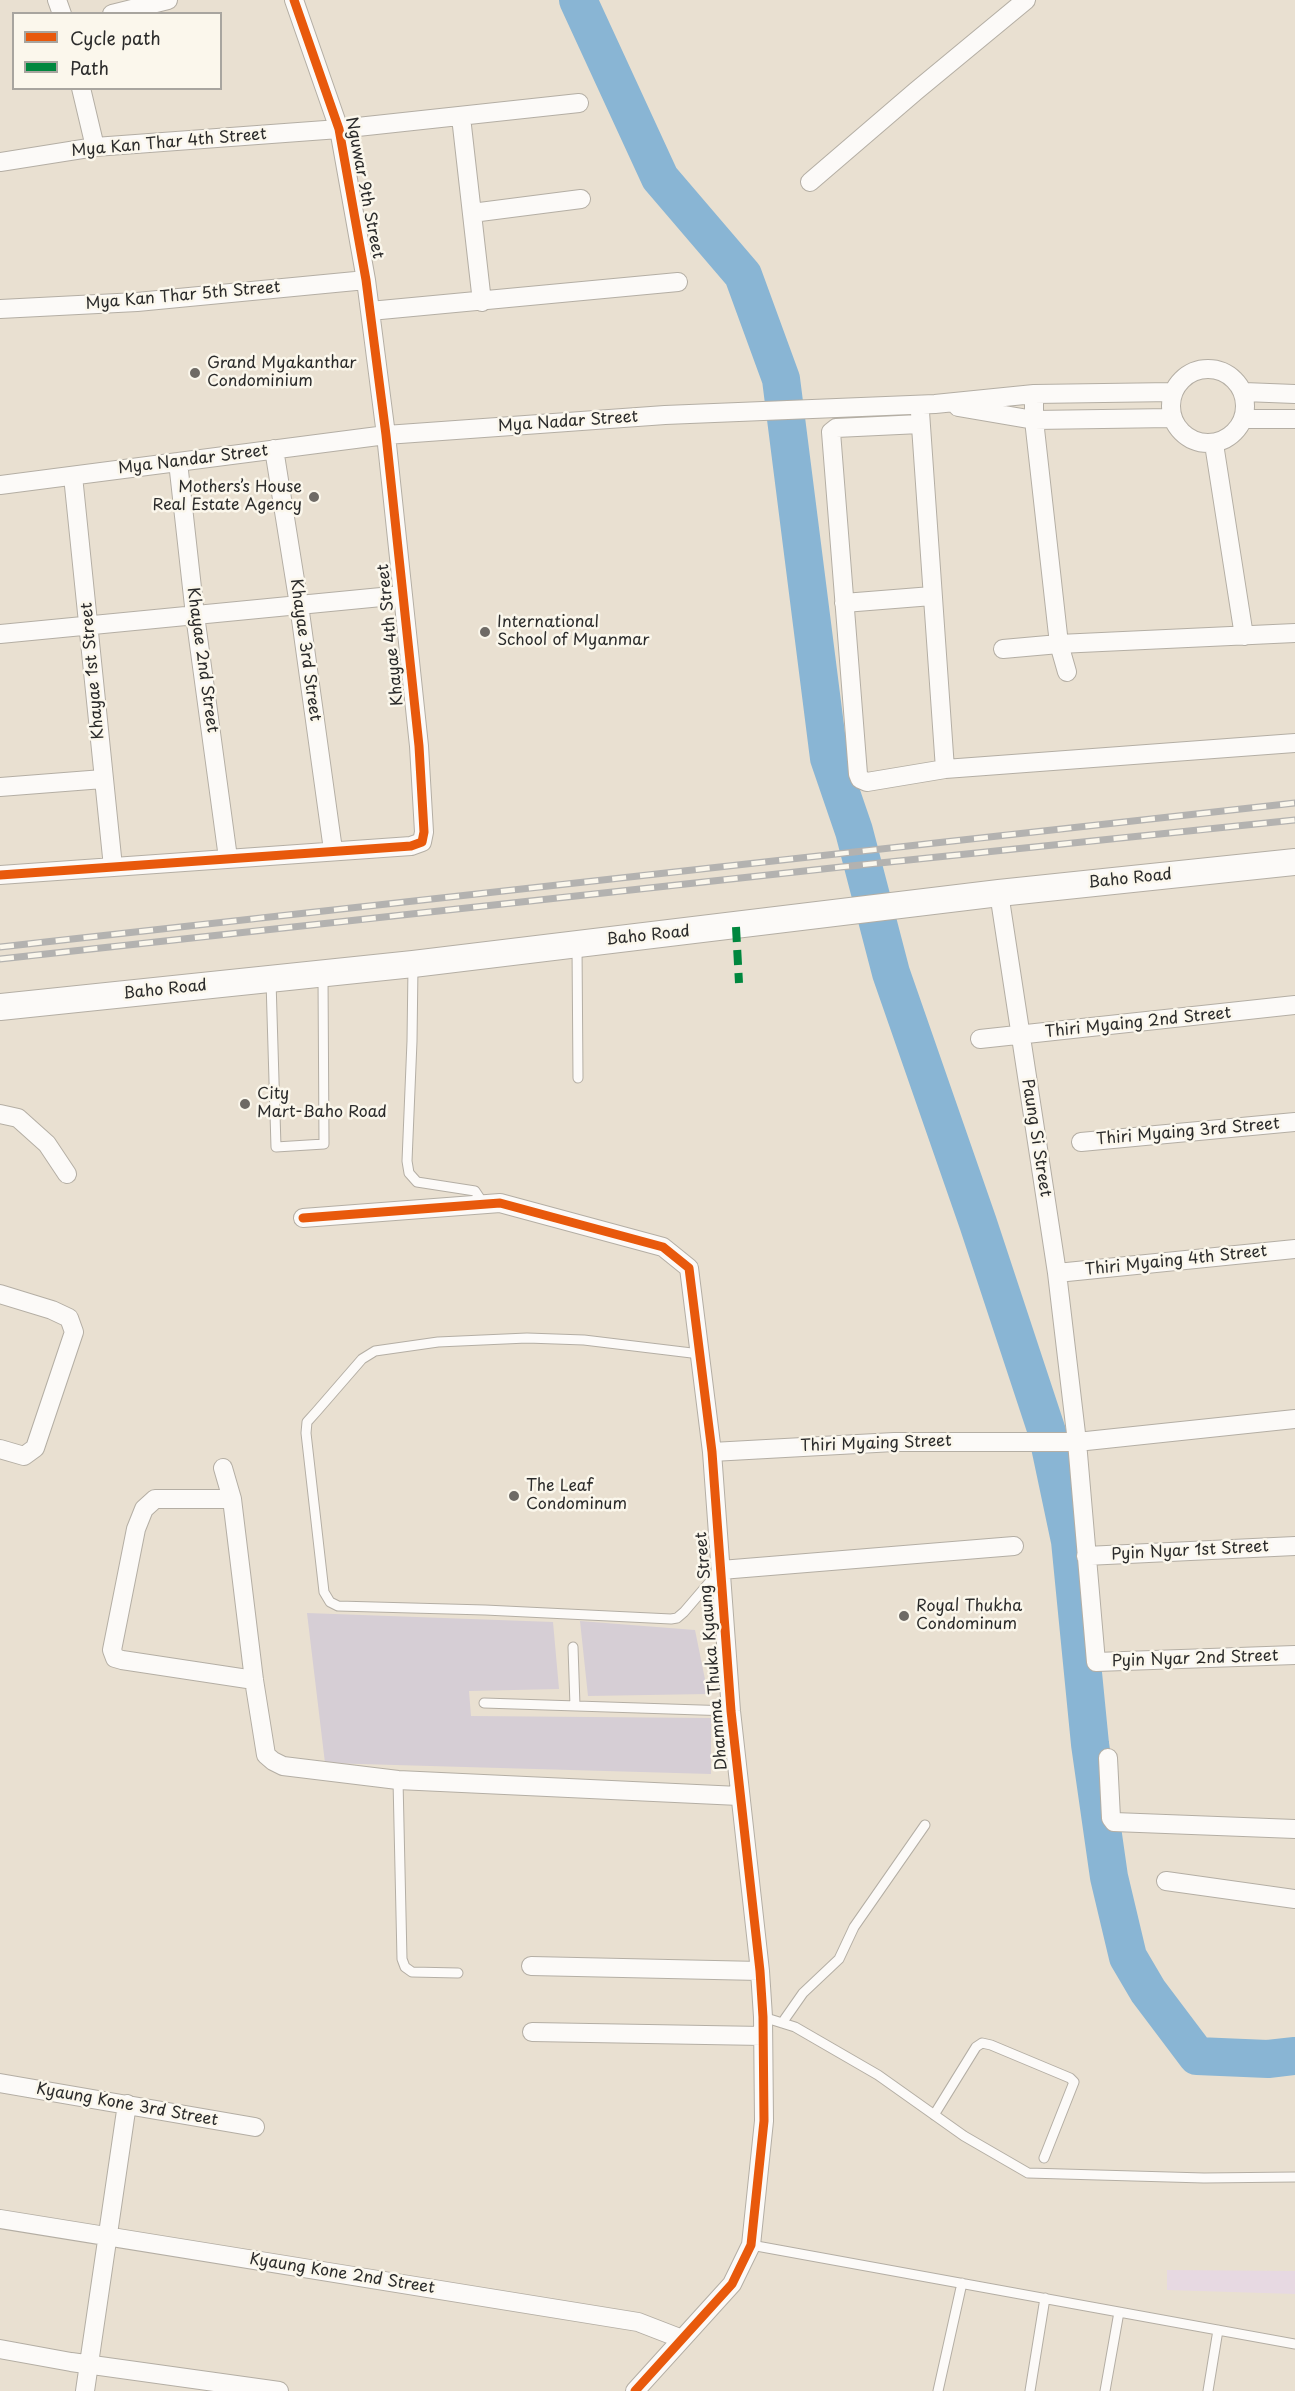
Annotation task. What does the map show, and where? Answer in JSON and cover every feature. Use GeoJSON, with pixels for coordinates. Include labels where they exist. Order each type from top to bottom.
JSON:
{"type":"FeatureCollection","features":[{"type":"Feature","properties":{"kind":"main road","name":"Baho Road"},"geometry":{"type":"LineString","coordinates":[[0,1007],[413,964],[999,893],[1295,862]]}},
{"type":"Feature","properties":{"kind":"street"},"geometry":{"type":"LineString","coordinates":[[120,12],[168,0]]}},
{"type":"Feature","properties":{"kind":"street","name":"Nguwar 9th Street"},"geometry":{"type":"LineString","coordinates":[[294,0],[339,129],[370,311]]}},
{"type":"Feature","properties":{"kind":"street"},"geometry":{"type":"LineString","coordinates":[[810,182],[1026,0]]}},
{"type":"Feature","properties":{"kind":"street"},"geometry":{"type":"LineString","coordinates":[[81,90],[95,147]]}},
{"type":"Feature","properties":{"kind":"street","name":"Mya Kan Thar 4th Street"},"geometry":{"type":"LineString","coordinates":[[0,162],[95,147],[339,129],[579,103]]}},
{"type":"Feature","properties":{"kind":"street"},"geometry":{"type":"LineString","coordinates":[[461,117],[482,302]]}},
{"type":"Feature","properties":{"kind":"street"},"geometry":{"type":"LineString","coordinates":[[472,213],[581,199]]}},
{"type":"Feature","properties":{"kind":"street","name":"Mya Kan Thar 5th Street"},"geometry":{"type":"LineString","coordinates":[[0,309],[137,302],[366,280]]}},
{"type":"Feature","properties":{"kind":"street"},"geometry":{"type":"LineString","coordinates":[[370,311],[678,282]]}},
{"type":"Feature","properties":{"kind":"street","name":"Khayae 4th Street"},"geometry":{"type":"LineString","coordinates":[[333,850],[411,846],[422,842],[424,832],[418,746],[386,435],[370,311]]}},
{"type":"Feature","properties":{"kind":"street"},"geometry":{"type":"LineString","coordinates":[[1201,368],[1227,373],[1244,392],[1244,419],[1233,436],[1214,444],[1195,442],[1180,432],[1172,418],[1170,407],[1173,392],[1184,377],[1201,368]]}},
{"type":"Feature","properties":{"kind":"street"},"geometry":{"type":"LineString","coordinates":[[926,404],[1034,393],[1173,392]]}},
{"type":"Feature","properties":{"kind":"street"},"geometry":{"type":"LineString","coordinates":[[1244,392],[1295,394]]}},
{"type":"Feature","properties":{"kind":"street"},"geometry":{"type":"LineString","coordinates":[[1034,393],[1034,420],[1059,645],[1067,672]]}},
{"type":"Feature","properties":{"kind":"street"},"geometry":{"type":"LineString","coordinates":[[926,404],[1034,420],[1172,418]]}},
{"type":"Feature","properties":{"kind":"street"},"geometry":{"type":"LineString","coordinates":[[926,404],[920,424],[945,769]]}},
{"type":"Feature","properties":{"kind":"street","name":"Mya Nadar Street"},"geometry":{"type":"LineString","coordinates":[[386,435],[665,415],[926,404]]}},
{"type":"Feature","properties":{"kind":"street"},"geometry":{"type":"LineString","coordinates":[[1244,419],[1295,419]]}},
{"type":"Feature","properties":{"kind":"street"},"geometry":{"type":"LineString","coordinates":[[920,424],[836,428],[831,432],[860,779],[867,782],[945,769],[1295,743]]}},
{"type":"Feature","properties":{"kind":"street","name":"Mya Nandar Street"},"geometry":{"type":"LineString","coordinates":[[0,485],[386,435]]}},
{"type":"Feature","properties":{"kind":"street"},"geometry":{"type":"LineString","coordinates":[[1214,444],[1244,636]]}},
{"type":"Feature","properties":{"kind":"street","name":"Khayae 3rd Street"},"geometry":{"type":"LineString","coordinates":[[274,450],[299,605],[333,850]]}},
{"type":"Feature","properties":{"kind":"street","name":"Khayae 2nd Street"},"geometry":{"type":"LineString","coordinates":[[178,462],[195,615],[228,858]]}},
{"type":"Feature","properties":{"kind":"street","name":"Khayae 1st Street"},"geometry":{"type":"LineString","coordinates":[[73,476],[113,867]]}},
{"type":"Feature","properties":{"kind":"street"},"geometry":{"type":"LineString","coordinates":[[0,634],[402,595]]}},
{"type":"Feature","properties":{"kind":"street"},"geometry":{"type":"LineString","coordinates":[[844,603],[932,596]]}},
{"type":"Feature","properties":{"kind":"street"},"geometry":{"type":"LineString","coordinates":[[1002,649],[1295,633]]}},
{"type":"Feature","properties":{"kind":"street"},"geometry":{"type":"LineString","coordinates":[[0,787],[103,779]]}},
{"type":"Feature","properties":{"kind":"street"},"geometry":{"type":"LineString","coordinates":[[0,875],[333,850]]}},
{"type":"Feature","properties":{"kind":"street","name":"Paung Si Street"},"geometry":{"type":"LineString","coordinates":[[999,893],[1057,1273],[1068,1384],[1077,1442]]}},
{"type":"Feature","properties":{"kind":"street","name":"Thiri Myaing 2nd Street"},"geometry":{"type":"LineString","coordinates":[[980,1039],[1295,1005]]}},
{"type":"Feature","properties":{"kind":"street"},"geometry":{"type":"LineString","coordinates":[[0,1114],[18,1118],[47,1144],[67,1174]]}},
{"type":"Feature","properties":{"kind":"street","name":"Thiri Myaing 3rd Street"},"geometry":{"type":"LineString","coordinates":[[1081,1142],[1295,1122]]}},
{"type":"Feature","properties":{"kind":"street","name":"Dhamma Thuka Kyaung Street"},"geometry":{"type":"LineString","coordinates":[[303,1218],[500,1203],[663,1247],[689,1268],[712,1452],[731,1711],[760,1971],[764,2121],[751,2245],[732,2284],[635,2391]]}},
{"type":"Feature","properties":{"kind":"street","name":"Thiri Myaing 4th Street"},"geometry":{"type":"LineString","coordinates":[[1057,1273],[1295,1249]]}},
{"type":"Feature","properties":{"kind":"street"},"geometry":{"type":"LineString","coordinates":[[0,1294],[52,1310],[69,1318],[74,1332],[35,1448],[24,1456],[0,1449]]}},
{"type":"Feature","properties":{"kind":"street"},"geometry":{"type":"LineString","coordinates":[[1086,1556],[1077,1442],[1295,1419]]}},
{"type":"Feature","properties":{"kind":"street","name":"Thiri Myaing Street"},"geometry":{"type":"LineString","coordinates":[[712,1452],[894,1442],[1077,1442]]}},
{"type":"Feature","properties":{"kind":"street"},"geometry":{"type":"LineString","coordinates":[[222,1468],[232,1499],[254,1680],[266,1755],[273,1761],[283,1766],[398,1780],[740,1796]]}},
{"type":"Feature","properties":{"kind":"street"},"geometry":{"type":"LineString","coordinates":[[232,1499],[155,1499],[144,1509],[136,1529],[112,1650],[114,1658],[123,1660],[254,1680]]}},
{"type":"Feature","properties":{"kind":"street"},"geometry":{"type":"LineString","coordinates":[[721,1570],[1014,1546]]}},
{"type":"Feature","properties":{"kind":"street","name":"Pyin Nyar 1st Street"},"geometry":{"type":"LineString","coordinates":[[1086,1556],[1295,1546]]}},
{"type":"Feature","properties":{"kind":"street","name":"Pyin Nyar 2nd Street"},"geometry":{"type":"LineString","coordinates":[[1086,1556],[1096,1662],[1295,1655]]}},
{"type":"Feature","properties":{"kind":"street"},"geometry":{"type":"LineString","coordinates":[[1108,1758],[1111,1818],[1114,1822],[1295,1829]]}},
{"type":"Feature","properties":{"kind":"street"},"geometry":{"type":"LineString","coordinates":[[1166,1881],[1295,1899]]}},
{"type":"Feature","properties":{"kind":"street"},"geometry":{"type":"LineString","coordinates":[[531,1966],[760,1971]]}},
{"type":"Feature","properties":{"kind":"street"},"geometry":{"type":"LineString","coordinates":[[532,2032],[763,2036]]}},
{"type":"Feature","properties":{"kind":"street","name":"Kyaung Kone 3rd Street"},"geometry":{"type":"LineString","coordinates":[[0,2083],[255,2127]]}},
{"type":"Feature","properties":{"kind":"street"},"geometry":{"type":"LineString","coordinates":[[85,2391],[127,2104]]}},
{"type":"Feature","properties":{"kind":"street","name":"Kyaung Kone 2nd Street"},"geometry":{"type":"LineString","coordinates":[[0,2218],[638,2322],[682,2339]]}},
{"type":"Feature","properties":{"kind":"street"},"geometry":{"type":"LineString","coordinates":[[0,2349],[90,2365],[279,2391]]}},
{"type":"Feature","properties":{"kind":"lane"},"geometry":{"type":"LineString","coordinates":[[577,944],[578,1078]]}},
{"type":"Feature","properties":{"kind":"lane"},"geometry":{"type":"LineString","coordinates":[[413,964],[407,1161],[409,1173],[417,1182],[476,1191],[483,1203]]}},
{"type":"Feature","properties":{"kind":"lane"},"geometry":{"type":"LineString","coordinates":[[271,979],[276,1146],[324,1144],[323,974]]}},
{"type":"Feature","properties":{"kind":"lane"},"geometry":{"type":"LineString","coordinates":[[700,1354],[584,1340],[527,1338],[438,1342],[375,1351],[362,1359],[307,1422],[306,1433],[324,1592],[330,1602],[338,1606],[671,1619],[677,1618],[684,1612],[721,1570]]}},
{"type":"Feature","properties":{"kind":"lane"},"geometry":{"type":"LineString","coordinates":[[573,1647],[575,1706]]}},
{"type":"Feature","properties":{"kind":"lane"},"geometry":{"type":"LineString","coordinates":[[484,1703],[731,1711]]}},
{"type":"Feature","properties":{"kind":"lane"},"geometry":{"type":"LineString","coordinates":[[398,1780],[402,1959],[405,1967],[412,1972],[458,1973]]}},
{"type":"Feature","properties":{"kind":"lane"},"geometry":{"type":"LineString","coordinates":[[782,2023],[802,1993],[839,1959],[854,1927],[925,1825]]}},
{"type":"Feature","properties":{"kind":"lane"},"geometry":{"type":"LineString","coordinates":[[763,2017],[795,2026],[878,2075],[964,2136],[1028,2173],[1204,2178],[1295,2177]]}},
{"type":"Feature","properties":{"kind":"lane"},"geometry":{"type":"LineString","coordinates":[[934,2115],[976,2047],[982,2043],[991,2045],[1074,2082],[1044,2158]]}},
{"type":"Feature","properties":{"kind":"lane"},"geometry":{"type":"LineString","coordinates":[[751,2245],[1295,2344]]}},
{"type":"Feature","properties":{"kind":"lane"},"geometry":{"type":"LineString","coordinates":[[938,2391],[962,2283]]}},
{"type":"Feature","properties":{"kind":"lane"},"geometry":{"type":"LineString","coordinates":[[1030,2391],[1045,2298]]}},
{"type":"Feature","properties":{"kind":"lane"},"geometry":{"type":"LineString","coordinates":[[1105,2391],[1119,2312]]}},
{"type":"Feature","properties":{"kind":"lane"},"geometry":{"type":"LineString","coordinates":[[1208,2391],[1218,2330]]}},
{"type":"Feature","properties":{"kind":"shaded area"},"geometry":{"type":"Polygon","coordinates":[[[307,1613],[553,1622],[559,1689],[469,1691],[471,1716],[711,1718],[711,1774],[325,1763],[307,1613]]]}},
{"type":"Feature","properties":{"kind":"shaded area"},"geometry":{"type":"Polygon","coordinates":[[[580,1621],[695,1630],[708,1694],[588,1696],[580,1621]]]}},
{"type":"Feature","properties":{"kind":"shaded area"},"geometry":{"type":"Polygon","coordinates":[[[1167,2270],[1295,2271],[1295,2294],[1167,2290],[1167,2270]]]}},
{"type":"Feature","properties":{"kind":"waterway"},"geometry":{"type":"LineString","coordinates":[[578,0],[660,178],[743,275],[781,379],[829,758],[854,831],[891,973],[978,1223],[1047,1432],[1070,1541],[1090,1744],[1109,1877],[1128,1957],[1148,1991],[1197,2056],[1268,2059],[1295,2056]]}},
{"type":"Feature","properties":{"kind":"railway"},"geometry":{"type":"LineString","coordinates":[[0,947],[1295,803]]}},
{"type":"Feature","properties":{"kind":"railway"},"geometry":{"type":"LineString","coordinates":[[0,959],[1295,820]]}},
{"type":"Feature","properties":{"kind":"marked path"},"geometry":{"type":"LineString","coordinates":[[736,927],[739,983]]}},
{"type":"Feature","properties":{"kind":"cycle path"},"geometry":{"type":"LineString","coordinates":[[0,875],[411,846],[422,842],[424,832],[419,746],[386,435],[366,280],[339,129],[294,0]]}},
{"type":"Feature","properties":{"kind":"cycle path"},"geometry":{"type":"LineString","coordinates":[[303,1218],[500,1203],[663,1247],[689,1268],[712,1452],[731,1711],[760,1971],[764,2121],[751,2245],[732,2284],[635,2391]]}},
{"type":"Feature","properties":{"kind":"place","name":"Grand Myakanthar Condominium"},"geometry":{"type":"Point","coordinates":[195,373]}},
{"type":"Feature","properties":{"kind":"place","name":"Mothers’s House Real Estate Agency"},"geometry":{"type":"Point","coordinates":[314,497]}},
{"type":"Feature","properties":{"kind":"place","name":"International School of Myanmar"},"geometry":{"type":"Point","coordinates":[485,632]}},
{"type":"Feature","properties":{"kind":"place","name":"City Mart-Baho Road"},"geometry":{"type":"Point","coordinates":[245,1104]}},
{"type":"Feature","properties":{"kind":"place","name":"The Leaf Condominum"},"geometry":{"type":"Point","coordinates":[514,1496]}},
{"type":"Feature","properties":{"kind":"place","name":"Royal Thukha Condominum"},"geometry":{"type":"Point","coordinates":[904,1616]}}]}
